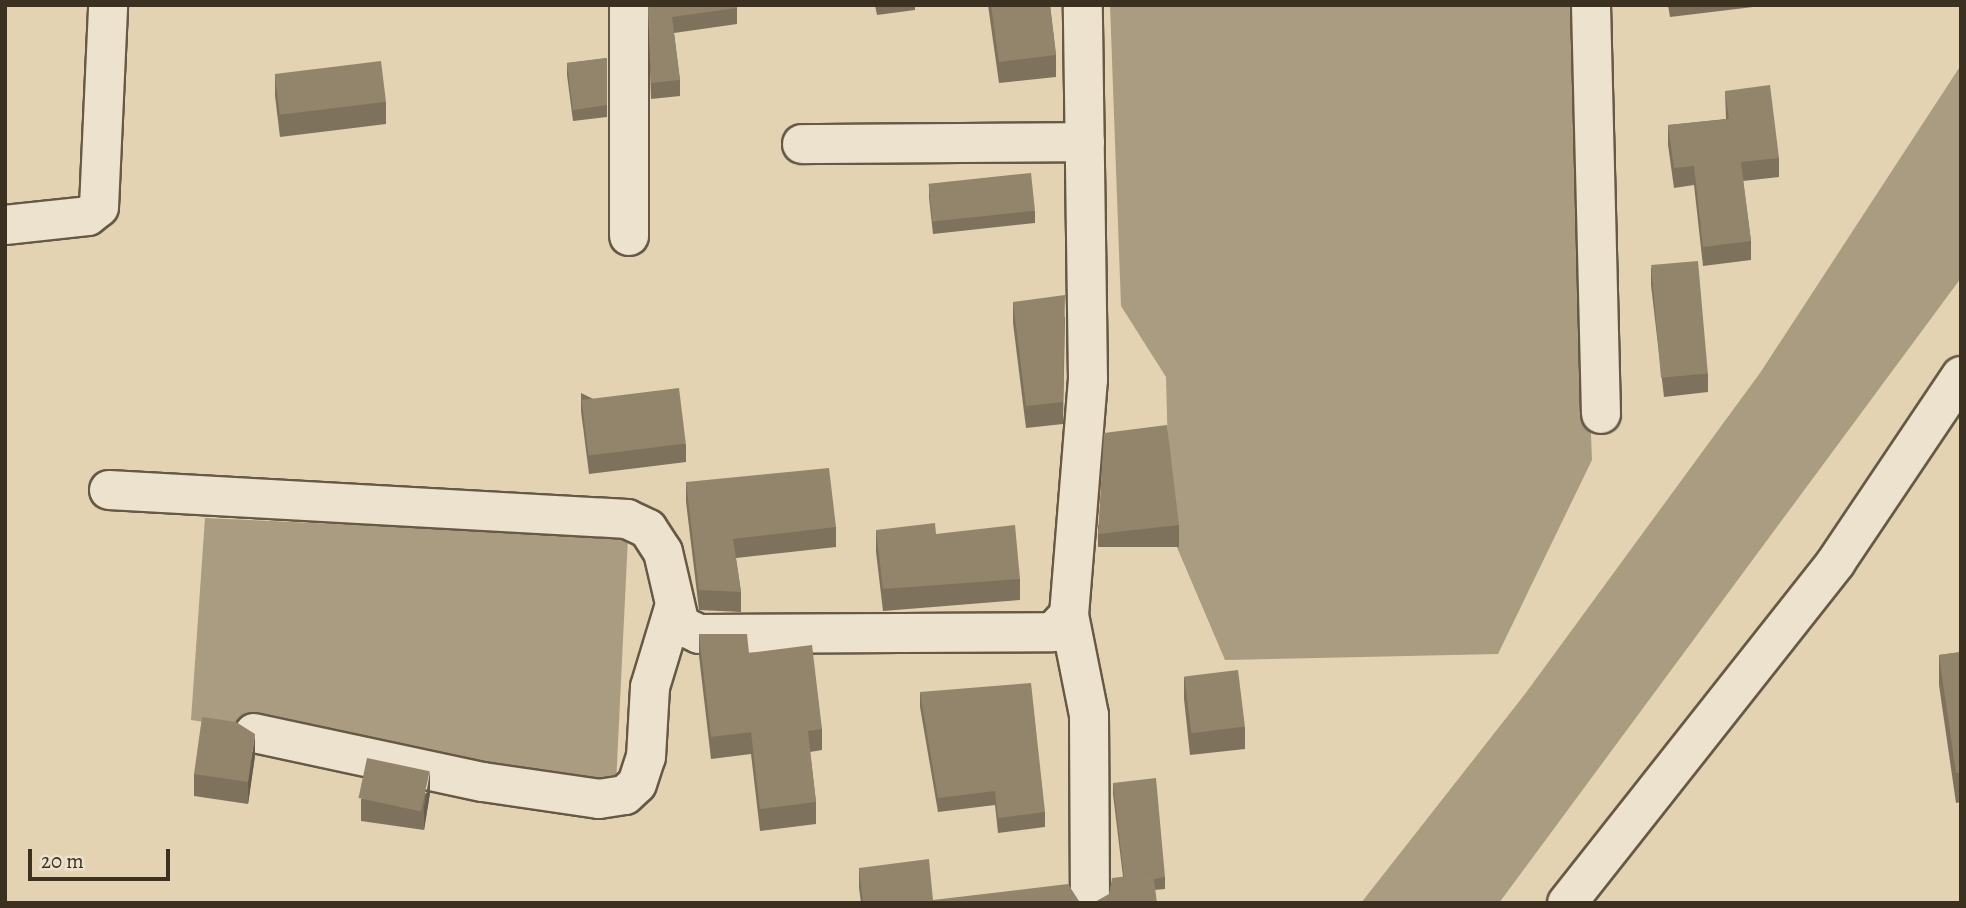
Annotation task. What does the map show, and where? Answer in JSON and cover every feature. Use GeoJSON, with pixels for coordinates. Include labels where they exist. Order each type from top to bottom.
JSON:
{"type":"FeatureCollection","features":[{"type":"Feature","properties":{"kind":"street"},"geometry":{"type":"LineString","coordinates":[[5,225],[88,215],[99,207],[108,5]]}},
{"type":"Feature","properties":{"kind":"street"},"geometry":{"type":"LineString","coordinates":[[629,5],[629,236]]}},
{"type":"Feature","properties":{"kind":"street"},"geometry":{"type":"LineString","coordinates":[[1083,5],[1088,380],[1069,615],[1089,715],[1090,903]]}},
{"type":"Feature","properties":{"kind":"street"},"geometry":{"type":"LineString","coordinates":[[1591,5],[1601,414]]}},
{"type":"Feature","properties":{"kind":"street"},"geometry":{"type":"LineString","coordinates":[[802,144],[1085,142]]}},
{"type":"Feature","properties":{"kind":"street"},"geometry":{"type":"LineString","coordinates":[[1567,903],[1836,562],[1961,376]]}},
{"type":"Feature","properties":{"kind":"street"},"geometry":{"type":"LineString","coordinates":[[109,490],[627,519],[649,529],[663,552],[680,625],[699,634],[888,630],[1030,636],[1053,632],[1069,615]]}},
{"type":"Feature","properties":{"kind":"street"},"geometry":{"type":"LineString","coordinates":[[254,733],[483,782],[599,799],[625,795],[638,784],[646,757],[650,687],[674,608]]}},
{"type":"Feature","properties":{"kind":"shaded area"},"geometry":{"type":"Polygon","coordinates":[[[1110,5],[1574,5],[1592,460],[1498,654],[1225,660],[1170,531],[1166,377],[1121,306],[1110,5]]]}},
{"type":"Feature","properties":{"kind":"shaded area"},"geometry":{"type":"Polygon","coordinates":[[[1961,65],[1961,278],[1499,903],[1361,903],[1525,694],[1760,373],[1961,65]]]}},
{"type":"Feature","properties":{"kind":"shaded area"},"geometry":{"type":"Polygon","coordinates":[[[205,518],[628,537],[616,784],[191,720],[205,518]]]}},
{"type":"Feature","properties":{"kind":"building"},"geometry":{"type":"Polygon","coordinates":[[[648,5],[737,5],[737,8],[672,17],[680,80],[651,83],[648,5]]]}},
{"type":"Feature","properties":{"kind":"building"},"geometry":{"type":"Polygon","coordinates":[[[991,5],[1050,5],[1056,55],[999,62],[991,5]]]}},
{"type":"Feature","properties":{"kind":"building"},"geometry":{"type":"Polygon","coordinates":[[[607,58],[607,105],[573,110],[567,63],[607,58]]]}},
{"type":"Feature","properties":{"kind":"building"},"geometry":{"type":"Polygon","coordinates":[[[381,61],[386,102],[280,115],[275,74],[381,61]]]}},
{"type":"Feature","properties":{"kind":"building"},"geometry":{"type":"Polygon","coordinates":[[[1770,85],[1779,158],[1741,162],[1751,241],[1703,247],[1694,166],[1674,168],[1668,125],[1729,119],[1725,91],[1770,85]]]}},
{"type":"Feature","properties":{"kind":"building"},"geometry":{"type":"Polygon","coordinates":[[[1031,173],[1035,211],[933,222],[929,184],[1031,173]]]}},
{"type":"Feature","properties":{"kind":"building"},"geometry":{"type":"Polygon","coordinates":[[[1698,261],[1708,374],[1661,378],[1651,265],[1698,261]]]}},
{"type":"Feature","properties":{"kind":"building"},"geometry":{"type":"Polygon","coordinates":[[[1065,295],[1063,402],[1026,406],[1013,302],[1065,295]]]}},
{"type":"Feature","properties":{"kind":"building"},"geometry":{"type":"Polygon","coordinates":[[[679,388],[686,444],[589,456],[582,400],[679,388]]]}},
{"type":"Feature","properties":{"kind":"building"},"geometry":{"type":"Polygon","coordinates":[[[1167,425],[1179,525],[1098,534],[1104,433],[1167,425]]]}},
{"type":"Feature","properties":{"kind":"building"},"geometry":{"type":"Polygon","coordinates":[[[829,468],[836,527],[733,539],[741,592],[699,590],[686,482],[829,468]]]}},
{"type":"Feature","properties":{"kind":"building"},"geometry":{"type":"Polygon","coordinates":[[[935,523],[936,534],[1015,525],[1020,579],[883,589],[876,530],[935,523]]]}},
{"type":"Feature","properties":{"kind":"building"},"geometry":{"type":"Polygon","coordinates":[[[699,634],[747,634],[749,653],[812,645],[822,729],[808,731],[816,802],[760,809],[751,732],[711,737],[699,634]]]}},
{"type":"Feature","properties":{"kind":"building"},"geometry":{"type":"Polygon","coordinates":[[[1961,652],[1961,772],[1956,773],[1939,655],[1961,652]]]}},
{"type":"Feature","properties":{"kind":"building"},"geometry":{"type":"Polygon","coordinates":[[[1238,670],[1245,727],[1191,733],[1184,677],[1238,670]]]}},
{"type":"Feature","properties":{"kind":"building"},"geometry":{"type":"Polygon","coordinates":[[[1031,683],[1045,812],[998,818],[995,791],[938,798],[920,692],[1031,683]]]}},
{"type":"Feature","properties":{"kind":"building"},"geometry":{"type":"Polygon","coordinates":[[[202,717],[236,722],[255,734],[248,782],[194,774],[202,717]]]}},
{"type":"Feature","properties":{"kind":"building"},"geometry":{"type":"Polygon","coordinates":[[[367,758],[430,771],[421,811],[358,798],[367,758]]]}},
{"type":"Feature","properties":{"kind":"building"},"geometry":{"type":"Polygon","coordinates":[[[1156,778],[1165,877],[1154,879],[1153,873],[1124,877],[1113,783],[1156,778]]]}},
{"type":"Feature","properties":{"kind":"building"},"geometry":{"type":"Polygon","coordinates":[[[929,859],[933,900],[1068,884],[1083,903],[863,903],[859,868],[929,859]]]}},
{"type":"Feature","properties":{"kind":"building"},"geometry":{"type":"Polygon","coordinates":[[[1153,873],[1157,903],[1093,903],[1109,894],[1112,878],[1153,873]]]}}]}
